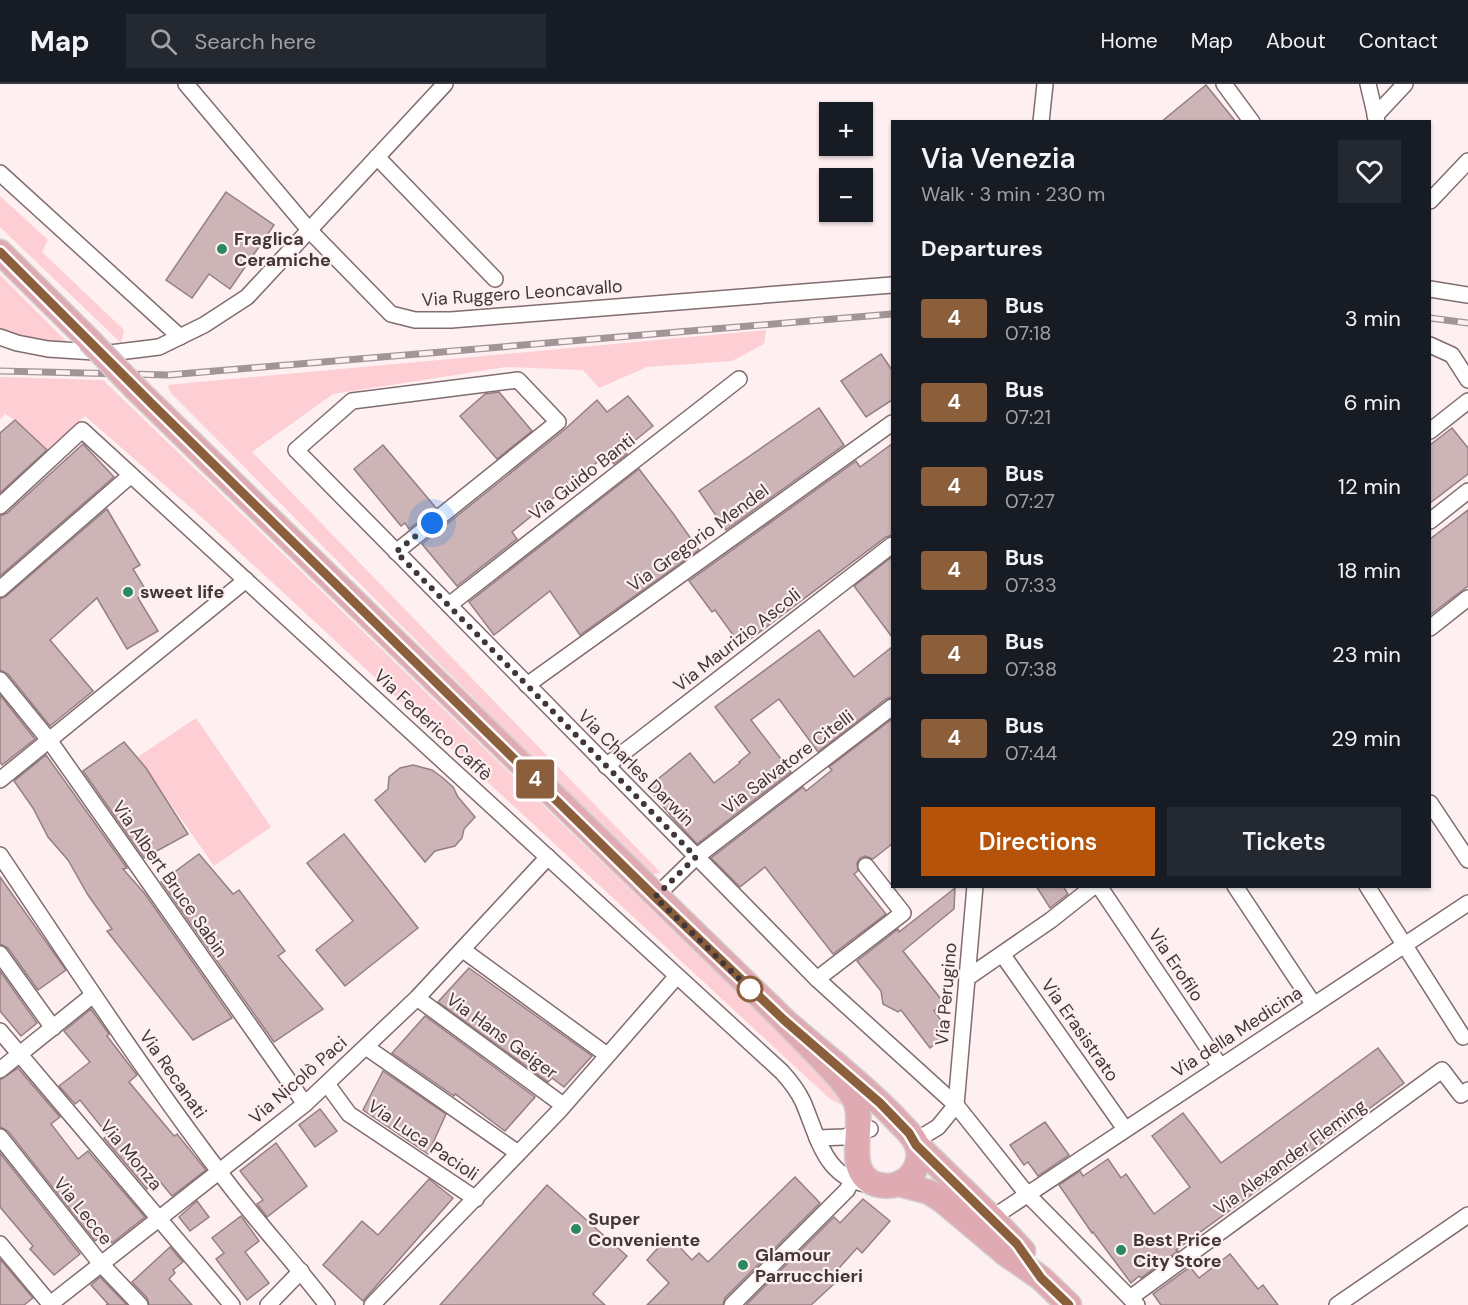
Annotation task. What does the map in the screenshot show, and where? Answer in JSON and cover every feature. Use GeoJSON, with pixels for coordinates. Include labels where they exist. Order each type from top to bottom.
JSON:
{"type":"FeatureCollection","features":[{"type":"Feature","properties":{"kind":"main road"},"geometry":{"type":"LineString","coordinates":[[0,252],[655,897],[784,1020],[880,1103],[913,1140],[918,1154],[914,1172],[889,1185]]}},
{"type":"Feature","properties":{"kind":"main road"},"geometry":{"type":"LineString","coordinates":[[784,1020],[847,1088],[856,1103],[862,1174],[870,1181],[928,1192],[943,1201],[1006,1254],[1041,1278],[1069,1305]]}},
{"type":"Feature","properties":{"kind":"main road"},"geometry":{"type":"LineString","coordinates":[[859,1151],[880,1125],[900,1127],[1017,1244],[1041,1278]]}},
{"type":"Feature","properties":{"kind":"street","name":"Via Ruggero Leoncavallo"},"geometry":{"type":"LineString","coordinates":[[186,84],[310,231],[392,314],[415,320],[451,320],[891,285]]}},
{"type":"Feature","properties":{"kind":"street"},"geometry":{"type":"LineString","coordinates":[[0,337],[48,350],[111,353],[159,347],[204,325],[247,297],[445,84]]}},
{"type":"Feature","properties":{"kind":"street"},"geometry":{"type":"LineString","coordinates":[[1041,120],[1045,84]]}},
{"type":"Feature","properties":{"kind":"street"},"geometry":{"type":"LineString","coordinates":[[1224,84],[1251,120]]}},
{"type":"Feature","properties":{"kind":"street"},"geometry":{"type":"LineString","coordinates":[[1368,84],[1376,119]]}},
{"type":"Feature","properties":{"kind":"street"},"geometry":{"type":"LineString","coordinates":[[1376,119],[1406,84]]}},
{"type":"Feature","properties":{"kind":"street"},"geometry":{"type":"LineString","coordinates":[[377,157],[495,279]]}},
{"type":"Feature","properties":{"kind":"street"},"geometry":{"type":"LineString","coordinates":[[1431,200],[1468,160]]}},
{"type":"Feature","properties":{"kind":"street"},"geometry":{"type":"LineString","coordinates":[[0,173],[180,337]]}},
{"type":"Feature","properties":{"kind":"street"},"geometry":{"type":"LineString","coordinates":[[1431,289],[1464,289]]}},
{"type":"Feature","properties":{"kind":"street"},"geometry":{"type":"LineString","coordinates":[[1431,345],[1452,355],[1468,380]]}},
{"type":"Feature","properties":{"kind":"street","name":"Via Guido Banti"},"geometry":{"type":"LineString","coordinates":[[449,605],[739,379]]}},
{"type":"Feature","properties":{"kind":"street","name":"Via Charles Darwin"},"geometry":{"type":"LineString","coordinates":[[396,552],[558,422],[518,380],[352,401],[296,450],[396,552],[527,684],[606,766],[817,979],[956,1105],[1028,1194],[1133,1301]]}},
{"type":"Feature","properties":{"kind":"street"},"geometry":{"type":"LineString","coordinates":[[1431,430],[1468,401]]}},
{"type":"Feature","properties":{"kind":"street","name":"Via Gregorio Mendel"},"geometry":{"type":"LineString","coordinates":[[527,684],[891,424]]}},
{"type":"Feature","properties":{"kind":"street","name":"Via Federico Caffè"},"geometry":{"type":"LineString","coordinates":[[0,506],[82,430],[768,1058],[794,1086],[830,1161],[859,1151]]}},
{"type":"Feature","properties":{"kind":"street"},"geometry":{"type":"LineString","coordinates":[[0,589],[131,475]]}},
{"type":"Feature","properties":{"kind":"street"},"geometry":{"type":"LineString","coordinates":[[1431,519],[1468,491]]}},
{"type":"Feature","properties":{"kind":"street","name":"Via Maurizio Ascoli"},"geometry":{"type":"LineString","coordinates":[[606,766],[891,546]]}},
{"type":"Feature","properties":{"kind":"street"},"geometry":{"type":"LineString","coordinates":[[0,780],[246,580]]}},
{"type":"Feature","properties":{"kind":"street"},"geometry":{"type":"LineString","coordinates":[[1431,627],[1468,598]]}},
{"type":"Feature","properties":{"kind":"street","name":"Via Albert Bruce Sabin"},"geometry":{"type":"LineString","coordinates":[[0,680],[49,740],[305,1104]]}},
{"type":"Feature","properties":{"kind":"street","name":"Via Salvatore Citelli"},"geometry":{"type":"LineString","coordinates":[[655,897],[696,857],[891,708]]}},
{"type":"Feature","properties":{"kind":"street"},"geometry":{"type":"LineString","coordinates":[[1431,804],[1468,860]]}},
{"type":"Feature","properties":{"kind":"street","name":"Via Recanati"},"geometry":{"type":"LineString","coordinates":[[0,855],[93,995],[219,1172],[301,1270],[327,1305]]}},
{"type":"Feature","properties":{"kind":"street","name":"Via Nicolò Paci"},"geometry":{"type":"LineString","coordinates":[[50,1305],[305,1104],[417,998],[548,857]]}},
{"type":"Feature","properties":{"kind":"street"},"geometry":{"type":"LineString","coordinates":[[817,979],[903,913],[866,866]]}},
{"type":"Feature","properties":{"kind":"street","name":"Via Perugino"},"geometry":{"type":"LineString","coordinates":[[956,1105],[975,888]]}},
{"type":"Feature","properties":{"kind":"street"},"geometry":{"type":"LineString","coordinates":[[967,978],[1094,888]]}},
{"type":"Feature","properties":{"kind":"street","name":"Via Erofilo"},"geometry":{"type":"LineString","coordinates":[[1098,888],[1220,1066]]}},
{"type":"Feature","properties":{"kind":"street"},"geometry":{"type":"LineString","coordinates":[[1236,888],[1314,1005]]}},
{"type":"Feature","properties":{"kind":"street"},"geometry":{"type":"LineString","coordinates":[[1368,888],[1463,1037]]}},
{"type":"Feature","properties":{"kind":"street","name":"Via della Medicina"},"geometry":{"type":"LineString","coordinates":[[992,1218],[1468,903]]}},
{"type":"Feature","properties":{"kind":"street"},"geometry":{"type":"LineString","coordinates":[[463,950],[607,1055]]}},
{"type":"Feature","properties":{"kind":"street"},"geometry":{"type":"LineString","coordinates":[[0,954],[53,1028]]}},
{"type":"Feature","properties":{"kind":"street","name":"Via Erasistrato"},"geometry":{"type":"LineString","coordinates":[[1002,954],[1125,1129]]}},
{"type":"Feature","properties":{"kind":"street"},"geometry":{"type":"LineString","coordinates":[[372,1305],[476,1199],[563,1105],[676,976]]}},
{"type":"Feature","properties":{"kind":"street"},"geometry":{"type":"LineString","coordinates":[[0,1070],[93,995]]}},
{"type":"Feature","properties":{"kind":"street","name":"Via Hans Geiger"},"geometry":{"type":"LineString","coordinates":[[417,998],[563,1105]]}},
{"type":"Feature","properties":{"kind":"street","name":"Via Monza"},"geometry":{"type":"LineString","coordinates":[[0,1031],[232,1305]]}},
{"type":"Feature","properties":{"kind":"street"},"geometry":{"type":"LineString","coordinates":[[366,1047],[518,1153]]}},
{"type":"Feature","properties":{"kind":"street","name":"Via Alexander Fleming"},"geometry":{"type":"LineString","coordinates":[[1133,1301],[1442,1071],[1461,1095],[1468,1090]]}},
{"type":"Feature","properties":{"kind":"street","name":"Via Luca Pacioli"},"geometry":{"type":"LineString","coordinates":[[327,1084],[349,1114],[476,1199]]}},
{"type":"Feature","properties":{"kind":"street"},"geometry":{"type":"LineString","coordinates":[[913,1140],[938,1127],[956,1105]]}},
{"type":"Feature","properties":{"kind":"street","name":"Via Lecce"},"geometry":{"type":"LineString","coordinates":[[0,1137],[101,1264],[140,1305]]}},
{"type":"Feature","properties":{"kind":"street"},"geometry":{"type":"LineString","coordinates":[[732,1305],[847,1190],[859,1151],[844,1137],[817,1138]]}},
{"type":"Feature","properties":{"kind":"street"},"geometry":{"type":"LineString","coordinates":[[1337,1305],[1468,1215]]}},
{"type":"Feature","properties":{"kind":"street"},"geometry":{"type":"LineString","coordinates":[[0,1244],[50,1305]]}},
{"type":"Feature","properties":{"kind":"street"},"geometry":{"type":"LineString","coordinates":[[268,1305],[301,1270]]}},
{"type":"Feature","properties":{"kind":"shaded area"},"geometry":{"type":"Polygon","coordinates":[[[0,196],[48,240],[42,252],[124,330],[121,343],[0,227],[0,196]]]}},
{"type":"Feature","properties":{"kind":"shaded area"},"geometry":{"type":"Polygon","coordinates":[[[0,275],[67,342],[25,337],[0,329],[0,275]]]}},
{"type":"Feature","properties":{"kind":"shaded area"},"geometry":{"type":"Polygon","coordinates":[[[766,330],[764,344],[732,361],[647,367],[599,388],[583,370],[506,367],[333,394],[252,452],[661,873],[652,874],[637,863],[171,393],[167,385],[766,330]]]}},
{"type":"Feature","properties":{"kind":"shaded area"},"geometry":{"type":"Polygon","coordinates":[[[0,377],[103,380],[847,1099],[850,1109],[830,1099],[207,522],[85,416],[48,451],[15,420],[5,414],[0,419],[0,377]]]}},
{"type":"Feature","properties":{"kind":"shaded area"},"geometry":{"type":"Polygon","coordinates":[[[196,718],[271,827],[214,866],[138,757],[196,718]]]}},
{"type":"Feature","properties":{"kind":"building"},"geometry":{"type":"Polygon","coordinates":[[[1206,85],[1234,120],[1163,120],[1206,85]]]}},
{"type":"Feature","properties":{"kind":"building","name":"Fraglica Ceramiche"},"geometry":{"type":"Polygon","coordinates":[[[226,192],[274,225],[230,289],[209,274],[192,298],[166,280],[226,192]]]}},
{"type":"Feature","properties":{"kind":"building"},"geometry":{"type":"Polygon","coordinates":[[[881,354],[891,369],[891,401],[866,417],[841,381],[881,354]]]}},
{"type":"Feature","properties":{"kind":"building"},"geometry":{"type":"Polygon","coordinates":[[[499,392],[532,431],[497,459],[460,416],[485,394],[499,392]]]}},
{"type":"Feature","properties":{"kind":"building"},"geometry":{"type":"Polygon","coordinates":[[[628,396],[653,426],[623,450],[627,454],[614,464],[606,455],[512,532],[517,539],[457,586],[422,544],[564,430],[597,400],[607,412],[628,396]]]}},
{"type":"Feature","properties":{"kind":"building"},"geometry":{"type":"Polygon","coordinates":[[[819,408],[844,445],[726,530],[699,491],[819,408]]]}},
{"type":"Feature","properties":{"kind":"building"},"geometry":{"type":"Polygon","coordinates":[[[15,420],[47,450],[0,493],[0,433],[15,420]]]}},
{"type":"Feature","properties":{"kind":"building"},"geometry":{"type":"Polygon","coordinates":[[[1452,428],[1468,448],[1468,474],[1431,502],[1431,444],[1452,428]]]}},
{"type":"Feature","properties":{"kind":"building"},"geometry":{"type":"Polygon","coordinates":[[[83,444],[114,477],[0,576],[0,516],[7,513],[83,444]]]}},
{"type":"Feature","properties":{"kind":"building"},"geometry":{"type":"Polygon","coordinates":[[[383,445],[436,508],[409,529],[405,523],[401,526],[354,469],[383,445]]]}},
{"type":"Feature","properties":{"kind":"building"},"geometry":{"type":"Polygon","coordinates":[[[891,445],[891,535],[741,646],[715,610],[712,612],[689,581],[856,461],[860,467],[891,445]]]}},
{"type":"Feature","properties":{"kind":"building"},"geometry":{"type":"Polygon","coordinates":[[[639,469],[699,550],[580,635],[550,591],[494,635],[469,602],[639,469]]]}},
{"type":"Feature","properties":{"kind":"building"},"geometry":{"type":"Polygon","coordinates":[[[107,509],[140,565],[133,569],[147,592],[138,598],[158,631],[127,649],[97,598],[50,640],[93,691],[50,726],[8,674],[0,670],[0,599],[107,509]]]}},
{"type":"Feature","properties":{"kind":"building"},"geometry":{"type":"Polygon","coordinates":[[[1468,510],[1468,586],[1431,614],[1431,538],[1468,510]]]}},
{"type":"Feature","properties":{"kind":"building"},"geometry":{"type":"Polygon","coordinates":[[[891,558],[891,636],[854,586],[891,558]]]}},
{"type":"Feature","properties":{"kind":"building"},"geometry":{"type":"Polygon","coordinates":[[[819,630],[854,677],[891,648],[891,697],[818,752],[779,699],[751,720],[791,772],[697,844],[648,787],[690,753],[714,783],[750,753],[715,707],[819,630]]]}},
{"type":"Feature","properties":{"kind":"building"},"geometry":{"type":"Polygon","coordinates":[[[0,695],[35,739],[2,765],[0,762],[0,695]]]}},
{"type":"Feature","properties":{"kind":"building"},"geometry":{"type":"Polygon","coordinates":[[[891,720],[891,845],[873,859],[865,856],[860,858],[857,863],[858,871],[854,874],[886,914],[833,954],[765,867],[740,887],[711,858],[803,787],[806,791],[832,770],[829,767],[891,720]]]}},
{"type":"Feature","properties":{"kind":"building"},"geometry":{"type":"Polygon","coordinates":[[[124,742],[146,768],[188,834],[144,858],[83,771],[124,742]]]}},
{"type":"Feature","properties":{"kind":"building"},"geometry":{"type":"Polygon","coordinates":[[[46,755],[127,868],[123,869],[145,894],[232,1018],[193,1040],[107,931],[112,929],[88,895],[68,860],[48,837],[33,808],[14,781],[46,755]]]}},
{"type":"Feature","properties":{"kind":"building"},"geometry":{"type":"Polygon","coordinates":[[[413,765],[432,770],[443,778],[453,787],[458,797],[475,817],[464,829],[462,838],[455,846],[435,851],[425,862],[375,800],[388,789],[389,777],[400,768],[413,765]]]}},
{"type":"Feature","properties":{"kind":"building"},"geometry":{"type":"Polygon","coordinates":[[[344,834],[418,928],[345,986],[316,950],[353,921],[307,863],[344,834]]]}},
{"type":"Feature","properties":{"kind":"building"},"geometry":{"type":"Polygon","coordinates":[[[199,854],[233,894],[239,890],[285,951],[278,956],[323,1009],[274,1042],[161,882],[199,854]]]}},
{"type":"Feature","properties":{"kind":"building"},"geometry":{"type":"Polygon","coordinates":[[[0,877],[66,970],[38,990],[8,948],[0,944],[0,877]]]}},
{"type":"Feature","properties":{"kind":"building"},"geometry":{"type":"Polygon","coordinates":[[[955,888],[954,909],[903,951],[944,1003],[934,1011],[943,1023],[937,1028],[944,1037],[930,1048],[901,1010],[898,1012],[883,1004],[881,991],[857,961],[898,929],[899,932],[955,888]]]}},
{"type":"Feature","properties":{"kind":"building"},"geometry":{"type":"Polygon","coordinates":[[[1037,888],[1064,888],[1068,894],[1050,908],[1037,888]]]}},
{"type":"Feature","properties":{"kind":"building"},"geometry":{"type":"Polygon","coordinates":[[[469,968],[592,1056],[564,1087],[552,1078],[548,1082],[438,1002],[469,968]]]}},
{"type":"Feature","properties":{"kind":"building"},"geometry":{"type":"Polygon","coordinates":[[[0,971],[37,1023],[21,1036],[0,1011],[0,971]]]}},
{"type":"Feature","properties":{"kind":"building"},"geometry":{"type":"Polygon","coordinates":[[[91,1009],[109,1034],[107,1036],[137,1075],[129,1082],[174,1136],[177,1134],[206,1170],[172,1196],[158,1179],[147,1189],[104,1138],[108,1135],[80,1100],[75,1104],[59,1086],[90,1062],[64,1031],[91,1009]]]}},
{"type":"Feature","properties":{"kind":"building"},"geometry":{"type":"Polygon","coordinates":[[[425,1016],[535,1097],[505,1131],[455,1094],[454,1096],[392,1053],[425,1016]]]}},
{"type":"Feature","properties":{"kind":"building"},"geometry":{"type":"Polygon","coordinates":[[[1378,1048],[1404,1083],[1176,1250],[1178,1251],[1131,1283],[1092,1233],[1059,1185],[1080,1171],[1083,1176],[1108,1159],[1121,1178],[1126,1174],[1154,1214],[1190,1187],[1152,1136],[1183,1113],[1221,1163],[1378,1048]]]}},
{"type":"Feature","properties":{"kind":"building"},"geometry":{"type":"Polygon","coordinates":[[[18,1068],[60,1117],[51,1124],[78,1159],[88,1151],[145,1217],[112,1243],[105,1233],[95,1241],[8,1131],[0,1127],[0,1080],[18,1068]]]}},
{"type":"Feature","properties":{"kind":"building"},"geometry":{"type":"Polygon","coordinates":[[[383,1071],[446,1114],[428,1154],[363,1110],[383,1071]]]}},
{"type":"Feature","properties":{"kind":"building"},"geometry":{"type":"Polygon","coordinates":[[[320,1109],[337,1131],[315,1147],[299,1125],[320,1109]]]}},
{"type":"Feature","properties":{"kind":"building"},"geometry":{"type":"Polygon","coordinates":[[[1045,1122],[1069,1155],[1038,1176],[1028,1162],[1024,1165],[1010,1145],[1045,1122]]]}},
{"type":"Feature","properties":{"kind":"building"},"geometry":{"type":"Polygon","coordinates":[[[276,1143],[307,1186],[267,1217],[257,1204],[263,1200],[240,1171],[276,1143]]]}},
{"type":"Feature","properties":{"kind":"building"},"geometry":{"type":"Polygon","coordinates":[[[0,1153],[80,1254],[54,1275],[30,1249],[33,1246],[0,1207],[0,1153]]]}},
{"type":"Feature","properties":{"kind":"building"},"geometry":{"type":"Polygon","coordinates":[[[795,1177],[820,1203],[725,1298],[723,1305],[647,1305],[669,1283],[647,1260],[669,1236],[692,1260],[699,1253],[708,1262],[795,1177]]]}},
{"type":"Feature","properties":{"kind":"building"},"geometry":{"type":"Polygon","coordinates":[[[429,1179],[453,1198],[363,1301],[323,1265],[362,1221],[378,1235],[429,1179]]]}},
{"type":"Feature","properties":{"kind":"building"},"geometry":{"type":"Polygon","coordinates":[[[547,1185],[627,1256],[593,1294],[605,1305],[440,1305],[547,1185]]]}},
{"type":"Feature","properties":{"kind":"building"},"geometry":{"type":"Polygon","coordinates":[[[863,1199],[890,1221],[862,1253],[857,1248],[831,1277],[836,1282],[811,1305],[746,1305],[834,1217],[840,1223],[863,1199]]]}},
{"type":"Feature","properties":{"kind":"building"},"geometry":{"type":"Polygon","coordinates":[[[197,1201],[209,1217],[190,1231],[179,1217],[197,1201]]]}},
{"type":"Feature","properties":{"kind":"building"},"geometry":{"type":"Polygon","coordinates":[[[241,1216],[259,1241],[245,1252],[269,1283],[247,1300],[216,1259],[224,1253],[212,1238],[241,1216]]]}},
{"type":"Feature","properties":{"kind":"building"},"geometry":{"type":"Polygon","coordinates":[[[170,1247],[183,1262],[173,1270],[175,1273],[169,1279],[192,1305],[149,1305],[147,1298],[132,1282],[170,1247]]]}},
{"type":"Feature","properties":{"kind":"building"},"geometry":{"type":"Polygon","coordinates":[[[1230,1254],[1258,1289],[1263,1285],[1278,1305],[1161,1305],[1153,1294],[1190,1267],[1199,1278],[1230,1254]]]}},
{"type":"Feature","properties":{"kind":"building"},"geometry":{"type":"Polygon","coordinates":[[[0,1259],[33,1298],[24,1305],[0,1305],[0,1259]]]}},
{"type":"Feature","properties":{"kind":"building"},"geometry":{"type":"Polygon","coordinates":[[[100,1277],[127,1305],[106,1305],[108,1304],[91,1285],[100,1277]]]}},
{"type":"Feature","properties":{"kind":"railway"},"geometry":{"type":"LineString","coordinates":[[0,371],[168,375],[891,314]]}},
{"type":"Feature","properties":{"kind":"railway"},"geometry":{"type":"LineString","coordinates":[[1431,318],[1468,323]]}},
{"type":"Feature","properties":{"kind":"bus line","name":"4"},"geometry":{"type":"LineString","coordinates":[[0,252],[655,897],[784,1020],[880,1103],[909,1133],[916,1145],[1017,1244],[1041,1278],[1069,1305]]}},
{"type":"Feature","properties":{"kind":"place","name":"Fraglica Ceramiche"},"geometry":{"type":"Point","coordinates":[222,249]}},
{"type":"Feature","properties":{"kind":"place","name":"sweet life"},"geometry":{"type":"Point","coordinates":[128,592]}},
{"type":"Feature","properties":{"kind":"place","name":"Super Conveniente"},"geometry":{"type":"Point","coordinates":[576,1229]}},
{"type":"Feature","properties":{"kind":"place","name":"Best Price City Store"},"geometry":{"type":"Point","coordinates":[1121,1250]}},
{"type":"Feature","properties":{"kind":"place","name":"Glamour Parrucchieri"},"geometry":{"type":"Point","coordinates":[743,1265]}},
{"type":"Feature","properties":{"kind":"route"},"geometry":{"type":"LineString","coordinates":[[432,523],[396,552],[696,857],[655,897],[750,989]]}}]}
